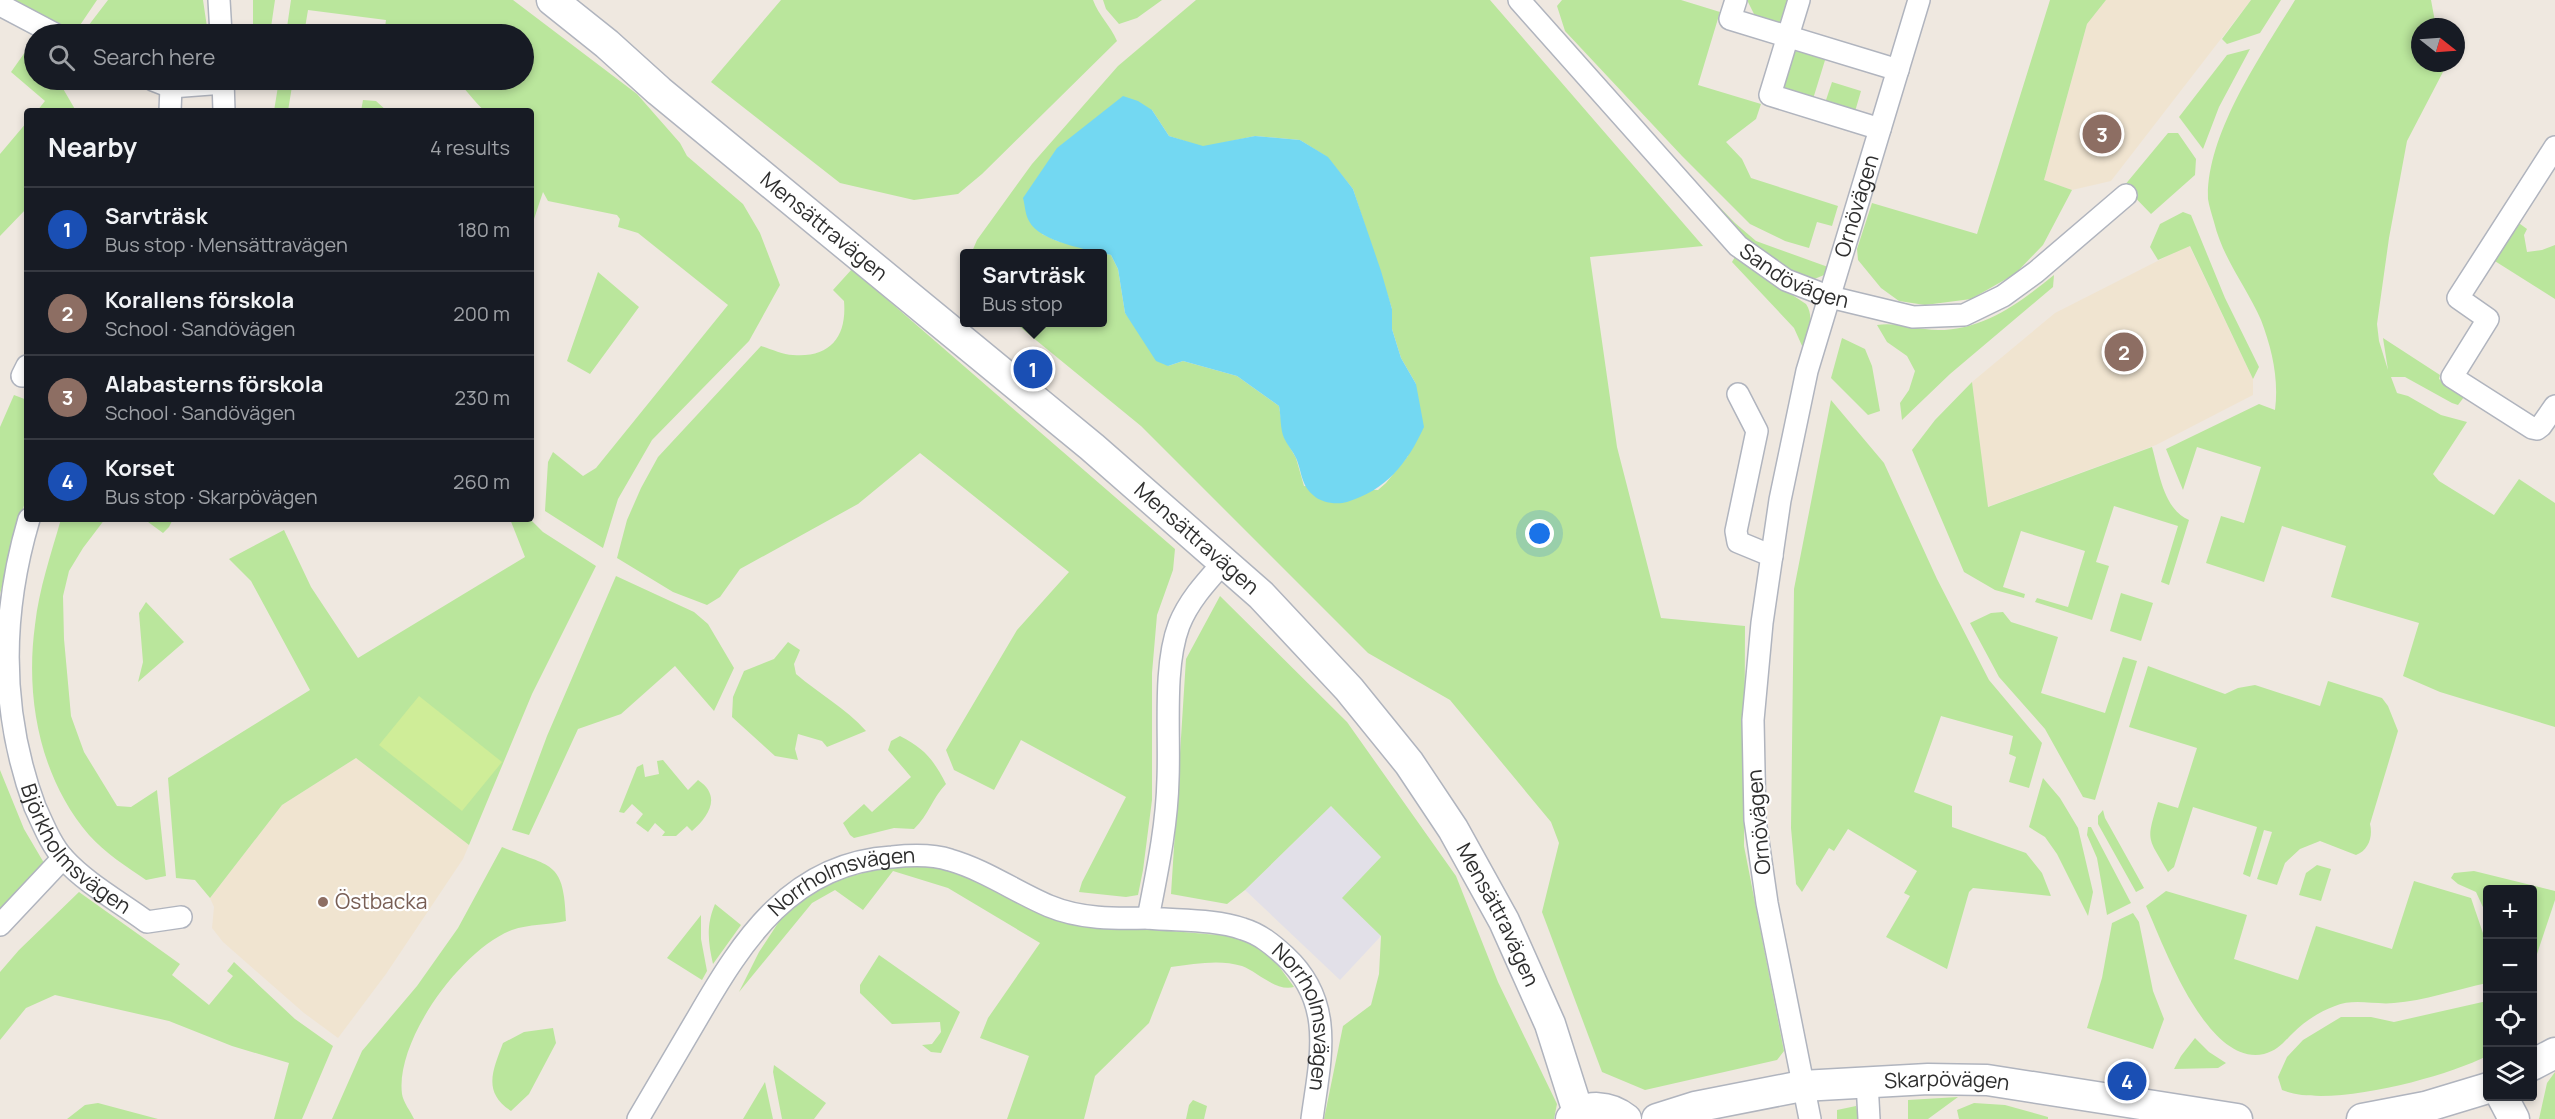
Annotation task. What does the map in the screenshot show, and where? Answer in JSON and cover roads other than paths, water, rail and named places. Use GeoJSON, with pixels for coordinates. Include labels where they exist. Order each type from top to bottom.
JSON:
{"type":"FeatureCollection","features":[{"type":"Feature","properties":{"kind":"street"},"geometry":{"type":"LineString","coordinates":[[219,0],[220,24]]}},
{"type":"Feature","properties":{"kind":"street","name":"Mensättravägen"},"geometry":{"type":"LineString","coordinates":[[532,0],[601,52],[659,91]]}},
{"type":"Feature","properties":{"kind":"street","name":"Mensättravägen"},"geometry":{"type":"LineString","coordinates":[[552,0],[607,44],[659,91],[1092,447],[1261,595],[1349,689],[1409,763],[1453,829],[1504,921],[1545,1014],[1574,1116]]}},
{"type":"Feature","properties":{"kind":"street"},"geometry":{"type":"LineString","coordinates":[[1736,0],[1731,19],[1898,70]]}},
{"type":"Feature","properties":{"kind":"street"},"geometry":{"type":"LineString","coordinates":[[1799,0],[1770,95],[1880,129]]}},
{"type":"Feature","properties":{"kind":"street","name":"Ornövägen"},"geometry":{"type":"LineString","coordinates":[[1810,1119],[1767,903],[1755,820],[1753,720],[1762,623],[1780,500],[1807,371],[1919,0]]}},
{"type":"Feature","properties":{"kind":"street","name":"Sandövägen"},"geometry":{"type":"LineString","coordinates":[[1528,4],[1738,246],[1785,280],[1830,297],[1913,317],[1964,315],[2003,296],[2036,272],[2126,195]]}},
{"type":"Feature","properties":{"kind":"street"},"geometry":{"type":"LineString","coordinates":[[0,5],[36,24]]}},
{"type":"Feature","properties":{"kind":"street"},"geometry":{"type":"LineString","coordinates":[[164,90],[169,108]]}},
{"type":"Feature","properties":{"kind":"street"},"geometry":{"type":"LineString","coordinates":[[223,90],[224,108]]}},
{"type":"Feature","properties":{"kind":"street"},"geometry":{"type":"LineString","coordinates":[[2555,147],[2458,298],[2488,319],[2452,377],[2532,428],[2537,429],[2541,426],[2555,406]]}},
{"type":"Feature","properties":{"kind":"street"},"geometry":{"type":"LineString","coordinates":[[1738,394],[1756,431],[1736,531],[1738,542],[1772,556]]}},
{"type":"Feature","properties":{"kind":"street","name":"Björkholmsvägen"},"geometry":{"type":"LineString","coordinates":[[27,522],[11,585],[2,675],[5,714],[13,753],[26,789],[63,858],[82,875],[147,922],[180,917]]}},
{"type":"Feature","properties":{"kind":"street"},"geometry":{"type":"LineString","coordinates":[[1148,918],[1162,849],[1167,807],[1172,654],[1179,625],[1192,599],[1224,562]]}},
{"type":"Feature","properties":{"kind":"street","name":"Norrholmsvägen"},"geometry":{"type":"LineString","coordinates":[[638,1119],[736,952],[757,926],[782,902],[805,885],[833,871],[861,861],[916,855],[950,860],[979,871],[1051,907],[1078,914],[1104,918],[1148,918],[1213,923],[1243,929],[1268,941],[1295,966],[1309,984],[1317,1002],[1321,1042],[1312,1119]]}},
{"type":"Feature","properties":{"kind":"street"},"geometry":{"type":"LineString","coordinates":[[0,925],[63,858]]}},
{"type":"Feature","properties":{"kind":"street"},"geometry":{"type":"LineString","coordinates":[[2537,1062],[2555,1053]]}},
{"type":"Feature","properties":{"kind":"street","name":"Skarpövägen"},"geometry":{"type":"LineString","coordinates":[[1657,1119],[1695,1107],[1802,1086],[1867,1082],[1988,1080],[2238,1119]]}},
{"type":"Feature","properties":{"kind":"street"},"geometry":{"type":"LineString","coordinates":[[1867,1082],[1869,1119]]}},
{"type":"Feature","properties":{"kind":"street"},"geometry":{"type":"LineString","coordinates":[[2362,1119],[2425,1107],[2483,1089]]}},
{"type":"Feature","properties":{"kind":"street"},"geometry":{"type":"LineString","coordinates":[[2505,1101],[2514,1119]]}},
{"type":"Feature","properties":{"kind":"street"},"geometry":{"type":"LineString","coordinates":[[1574,1116],[1592,1108],[1607,1109],[1626,1119]]}},
{"type":"Feature","properties":{"kind":"water"},"geometry":{"type":"Polygon","coordinates":[[[1123,96],[1138,101],[1152,110],[1169,136],[1203,146],[1255,136],[1300,140],[1328,157],[1353,189],[1392,309],[1392,329],[1401,358],[1416,384],[1424,427],[1410,453],[1394,474],[1361,497],[1343,503],[1329,503],[1320,500],[1306,487],[1296,458],[1284,438],[1279,406],[1237,376],[1183,361],[1168,366],[1156,361],[1125,313],[1118,269],[1111,255],[1107,254],[1107,249],[1083,249],[1054,240],[1035,228],[1029,221],[1023,198],[1057,148],[1123,96]]]}},
{"type":"Feature","properties":{"kind":"place","name":"Alabasterns förskola"},"geometry":{"type":"Point","coordinates":[2102,134]}},
{"type":"Feature","properties":{"kind":"place","name":"Korallens förskola"},"geometry":{"type":"Point","coordinates":[2124,352]}},
{"type":"Feature","properties":{"kind":"place","name":"Sarvträsk"},"geometry":{"type":"Point","coordinates":[1033,369]}},
{"type":"Feature","properties":{"kind":"place","name":"Östbacka"},"geometry":{"type":"Point","coordinates":[323,902]}},
{"type":"Feature","properties":{"kind":"place","name":"Korset"},"geometry":{"type":"Point","coordinates":[2127,1081]}}]}
